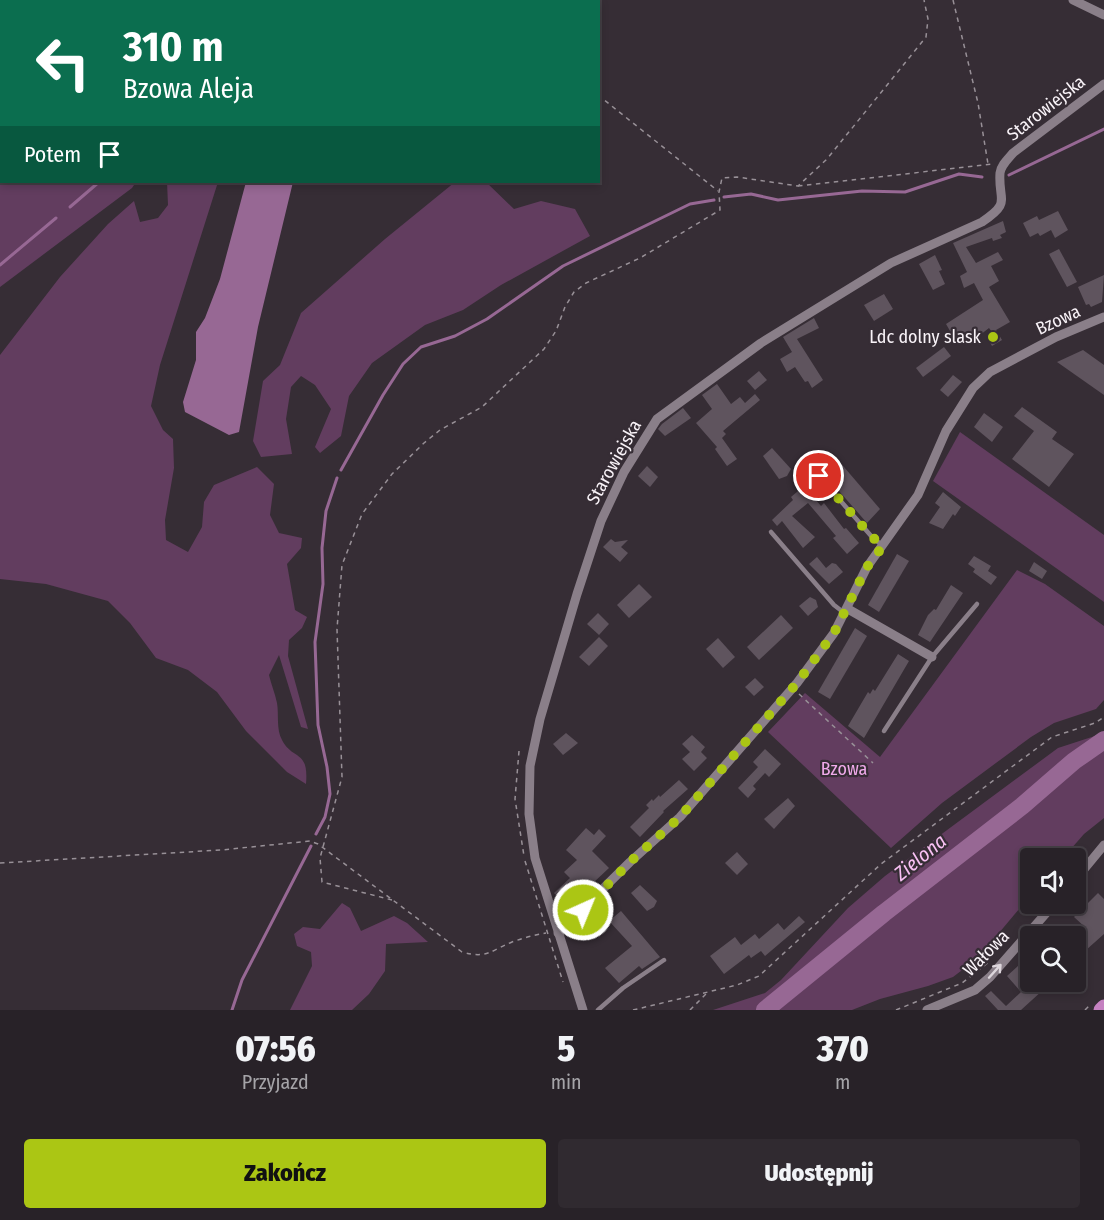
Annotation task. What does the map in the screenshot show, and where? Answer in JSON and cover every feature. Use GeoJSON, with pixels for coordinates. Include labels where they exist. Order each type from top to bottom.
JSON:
{"type":"FeatureCollection","features":[{"type":"Feature","properties":{"kind":"main road"},"geometry":{"type":"LineString","coordinates":[[1101,1010],[1104,1007]]}},
{"type":"Feature","properties":{"kind":"street"},"geometry":{"type":"LineString","coordinates":[[1073,0],[1104,15]]}},
{"type":"Feature","properties":{"kind":"street","name":"Starowiejska"},"geometry":{"type":"LineString","coordinates":[[583,1010],[531,838],[528,800],[530,766],[540,719],[601,521],[624,472],[649,429],[665,413],[784,328],[891,263],[982,222],[994,214],[1003,199],[1000,173],[1008,159],[1104,84]]}},
{"type":"Feature","properties":{"kind":"street","name":"Bzowa"},"geometry":{"type":"LineString","coordinates":[[558,933],[630,862],[680,817],[823,649],[847,611],[867,567],[918,495],[957,410],[982,379],[1056,337],[1104,317]]}},
{"type":"Feature","properties":{"kind":"street"},"geometry":{"type":"LineString","coordinates":[[847,611],[932,657]]}},
{"type":"Feature","properties":{"kind":"street"},"geometry":{"type":"LineString","coordinates":[[1086,867],[1104,845]]}},
{"type":"Feature","properties":{"kind":"street","name":"Wałowa"},"geometry":{"type":"LineString","coordinates":[[927,1010],[975,990],[990,977],[1046,914]]}},
{"type":"Feature","properties":{"kind":"lane"},"geometry":{"type":"LineString","coordinates":[[819,476],[872,537],[883,546]]}},
{"type":"Feature","properties":{"kind":"lane"},"geometry":{"type":"LineString","coordinates":[[771,532],[834,605],[847,611]]}},
{"type":"Feature","properties":{"kind":"lane"},"geometry":{"type":"LineString","coordinates":[[884,731],[932,657],[977,604]]}},
{"type":"Feature","properties":{"kind":"lane"},"geometry":{"type":"LineString","coordinates":[[598,1010],[623,988],[664,960]]}},
{"type":"Feature","properties":{"kind":"path"},"geometry":{"type":"LineString","coordinates":[[798,186],[827,159],[926,37],[928,19],[924,0]]}},
{"type":"Feature","properties":{"kind":"path"},"geometry":{"type":"LineString","coordinates":[[392,900],[322,882],[320,858],[342,777],[337,629],[342,566],[362,514],[392,474],[424,443],[440,430],[482,406],[544,349],[556,331],[565,307],[574,292],[586,283],[640,258],[720,210],[719,192],[722,178],[737,177],[798,186],[989,165],[978,103],[953,0]]}},
{"type":"Feature","properties":{"kind":"path"},"geometry":{"type":"LineString","coordinates":[[600,97],[719,192]]}},
{"type":"Feature","properties":{"kind":"path"},"geometry":{"type":"LineString","coordinates":[[792,688],[873,763]]}},
{"type":"Feature","properties":{"kind":"path"},"geometry":{"type":"LineString","coordinates":[[633,1010],[737,985],[759,976],[880,864],[1052,737],[1095,723],[1104,717]]}},
{"type":"Feature","properties":{"kind":"path"},"geometry":{"type":"LineString","coordinates":[[0,863],[221,850],[310,840],[324,848],[462,952],[477,957],[490,954],[510,943],[546,933]]}},
{"type":"Feature","properties":{"kind":"path"},"geometry":{"type":"LineString","coordinates":[[896,1010],[962,983],[988,961]]}},
{"type":"Feature","properties":{"kind":"path"},"geometry":{"type":"LineString","coordinates":[[690,1010],[706,993]]}},
{"type":"Feature","properties":{"kind":"green space"},"geometry":{"type":"Polygon","coordinates":[[[0,183],[135,183],[132,188],[0,287],[0,183]]]}},
{"type":"Feature","properties":{"kind":"green space"},"geometry":{"type":"Polygon","coordinates":[[[167,183],[218,183],[160,365],[151,406],[163,430],[173,439],[174,468],[165,520],[166,540],[188,552],[202,527],[204,502],[214,485],[257,467],[274,484],[270,515],[279,533],[302,538],[301,548],[287,564],[295,610],[307,617],[302,628],[289,640],[288,656],[308,729],[301,727],[279,655],[269,675],[277,703],[280,736],[286,746],[303,760],[306,784],[287,772],[246,731],[217,692],[188,670],[156,658],[130,623],[108,601],[46,584],[0,579],[0,355],[60,277],[108,224],[134,201],[140,222],[158,218],[168,205],[167,183]]]}},
{"type":"Feature","properties":{"kind":"green space"},"geometry":{"type":"Polygon","coordinates":[[[454,183],[487,183],[514,209],[541,201],[575,209],[590,236],[501,285],[463,310],[425,325],[372,363],[349,396],[341,436],[320,453],[315,447],[331,409],[315,385],[301,376],[291,387],[286,419],[292,454],[261,457],[253,441],[263,381],[280,365],[301,313],[385,239],[454,183]]]}},
{"type":"Feature","properties":{"kind":"green space"},"geometry":{"type":"Polygon","coordinates":[[[960,432],[1104,535],[1104,602],[933,481],[960,432]]]}},
{"type":"Feature","properties":{"kind":"green space"},"geometry":{"type":"Polygon","coordinates":[[[1017,570],[1045,584],[1104,626],[1104,700],[1096,709],[1054,723],[1031,737],[942,803],[891,848],[768,732],[805,693],[880,757],[1017,570]]]}},
{"type":"Feature","properties":{"kind":"green space"},"geometry":{"type":"Polygon","coordinates":[[[1104,733],[1104,818],[1084,834],[1072,848],[1020,848],[1020,908],[978,958],[953,977],[852,1010],[713,1010],[765,993],[781,980],[848,908],[885,876],[1058,748],[1104,733]]]}},
{"type":"Feature","properties":{"kind":"green space"},"geometry":{"type":"Polygon","coordinates":[[[342,903],[350,908],[361,931],[394,916],[407,923],[428,942],[386,944],[385,971],[369,994],[352,1010],[290,1010],[312,966],[311,952],[297,946],[294,934],[303,927],[320,929],[342,903]]]}},
{"type":"Feature","properties":{"kind":"shaded area"},"geometry":{"type":"Polygon","coordinates":[[[246,183],[293,183],[258,327],[239,432],[229,435],[185,412],[183,402],[196,360],[196,332],[205,318],[220,279],[246,183]]]}},
{"type":"Feature","properties":{"kind":"building"},"geometry":{"type":"Polygon","coordinates":[[[1058,211],[1068,230],[1055,238],[1051,230],[1040,236],[1038,233],[1030,237],[1023,223],[1037,216],[1039,220],[1058,211]]]}},
{"type":"Feature","properties":{"kind":"building"},"geometry":{"type":"Polygon","coordinates":[[[1003,221],[1006,232],[1000,235],[1002,238],[993,241],[992,238],[966,247],[976,263],[998,252],[1003,260],[991,266],[999,281],[989,287],[1010,322],[996,330],[1002,340],[992,346],[987,337],[992,332],[989,328],[967,345],[963,339],[957,343],[946,324],[983,300],[974,283],[964,288],[960,276],[967,272],[953,243],[1003,221]]]}},
{"type":"Feature","properties":{"kind":"building"},"geometry":{"type":"Polygon","coordinates":[[[1059,249],[1077,282],[1067,287],[1049,254],[1059,249]]]}},
{"type":"Feature","properties":{"kind":"building"},"geometry":{"type":"Polygon","coordinates":[[[935,255],[945,284],[933,290],[919,264],[935,255]]]}},
{"type":"Feature","properties":{"kind":"building"},"geometry":{"type":"Polygon","coordinates":[[[1104,275],[1102,302],[1091,307],[1089,304],[1086,305],[1078,287],[1104,275]]]}},
{"type":"Feature","properties":{"kind":"building"},"geometry":{"type":"Polygon","coordinates":[[[884,294],[893,309],[874,321],[864,305],[884,294]]]}},
{"type":"Feature","properties":{"kind":"building"},"geometry":{"type":"Polygon","coordinates":[[[814,318],[819,328],[797,339],[823,380],[812,388],[795,367],[787,372],[780,359],[792,352],[783,337],[814,318]]]}},
{"type":"Feature","properties":{"kind":"building"},"geometry":{"type":"Polygon","coordinates":[[[944,347],[951,356],[923,377],[916,368],[944,347]]]}},
{"type":"Feature","properties":{"kind":"building"},"geometry":{"type":"Polygon","coordinates":[[[1083,350],[1104,365],[1104,395],[1057,362],[1083,350]]]}},
{"type":"Feature","properties":{"kind":"building"},"geometry":{"type":"Polygon","coordinates":[[[759,371],[767,380],[755,390],[747,381],[759,371]]]}},
{"type":"Feature","properties":{"kind":"building"},"geometry":{"type":"Polygon","coordinates":[[[953,375],[962,382],[948,397],[940,390],[953,375]]]}},
{"type":"Feature","properties":{"kind":"building"},"geometry":{"type":"Polygon","coordinates":[[[717,384],[731,404],[740,397],[745,403],[755,394],[760,400],[723,431],[726,434],[722,438],[737,459],[727,466],[715,449],[717,447],[696,423],[712,409],[702,395],[717,384]]]}},
{"type":"Feature","properties":{"kind":"building"},"geometry":{"type":"Polygon","coordinates":[[[1022,407],[1057,432],[1052,439],[1074,454],[1049,487],[1012,459],[1034,431],[1014,416],[1022,407]]]}},
{"type":"Feature","properties":{"kind":"building"},"geometry":{"type":"Polygon","coordinates":[[[683,408],[691,418],[665,436],[658,429],[683,408]]]}},
{"type":"Feature","properties":{"kind":"building"},"geometry":{"type":"Polygon","coordinates":[[[984,413],[1003,427],[992,442],[974,427],[984,413]]]}},
{"type":"Feature","properties":{"kind":"building"},"geometry":{"type":"Polygon","coordinates":[[[772,448],[791,469],[787,476],[779,479],[763,456],[772,448]]]}},
{"type":"Feature","properties":{"kind":"building"},"geometry":{"type":"Polygon","coordinates":[[[838,460],[880,509],[867,523],[825,475],[838,460]]]}},
{"type":"Feature","properties":{"kind":"building"},"geometry":{"type":"Polygon","coordinates":[[[647,466],[658,477],[650,487],[638,476],[647,466]]]}},
{"type":"Feature","properties":{"kind":"building"},"geometry":{"type":"Polygon","coordinates":[[[804,486],[821,506],[824,503],[844,529],[846,528],[859,543],[847,554],[833,538],[836,536],[808,503],[792,516],[815,537],[803,548],[782,521],[777,526],[772,520],[793,500],[791,497],[804,486]]]}},
{"type":"Feature","properties":{"kind":"building"},"geometry":{"type":"Polygon","coordinates":[[[943,492],[961,507],[943,529],[929,523],[940,507],[935,503],[943,492]]]}},
{"type":"Feature","properties":{"kind":"building"},"geometry":{"type":"Polygon","coordinates":[[[611,539],[615,542],[628,540],[621,547],[628,553],[620,562],[603,547],[611,539]]]}},
{"type":"Feature","properties":{"kind":"building"},"geometry":{"type":"Polygon","coordinates":[[[897,554],[909,561],[879,612],[868,605],[897,554]]]}},
{"type":"Feature","properties":{"kind":"building"},"geometry":{"type":"Polygon","coordinates":[[[974,556],[991,566],[988,571],[997,577],[991,585],[973,572],[975,569],[968,564],[974,556]]]}},
{"type":"Feature","properties":{"kind":"building"},"geometry":{"type":"Polygon","coordinates":[[[817,557],[826,568],[832,563],[843,572],[829,584],[809,564],[817,557]]]}},
{"type":"Feature","properties":{"kind":"building"},"geometry":{"type":"Polygon","coordinates":[[[1034,562],[1047,571],[1042,579],[1029,571],[1034,562]]]}},
{"type":"Feature","properties":{"kind":"building"},"geometry":{"type":"Polygon","coordinates":[[[639,584],[652,597],[629,618],[617,605],[639,584]]]}},
{"type":"Feature","properties":{"kind":"building"},"geometry":{"type":"Polygon","coordinates":[[[951,585],[963,593],[930,642],[918,635],[928,615],[934,609],[936,610],[951,585]]]}},
{"type":"Feature","properties":{"kind":"building"},"geometry":{"type":"Polygon","coordinates":[[[810,597],[816,600],[818,607],[808,616],[799,606],[810,597]]]}},
{"type":"Feature","properties":{"kind":"building"},"geometry":{"type":"Polygon","coordinates":[[[598,613],[609,624],[599,635],[587,624],[598,613]]]}},
{"type":"Feature","properties":{"kind":"building"},"geometry":{"type":"Polygon","coordinates":[[[781,615],[793,628],[759,660],[747,647],[781,615]]]}},
{"type":"Feature","properties":{"kind":"building"},"geometry":{"type":"Polygon","coordinates":[[[855,628],[867,636],[830,699],[818,692],[855,628]]]}},
{"type":"Feature","properties":{"kind":"building"},"geometry":{"type":"Polygon","coordinates":[[[599,637],[608,646],[589,666],[579,657],[599,637]]]}},
{"type":"Feature","properties":{"kind":"building"},"geometry":{"type":"Polygon","coordinates":[[[718,638],[735,657],[723,668],[706,649],[718,638]]]}},
{"type":"Feature","properties":{"kind":"building"},"geometry":{"type":"Polygon","coordinates":[[[898,654],[909,661],[864,738],[848,726],[868,692],[870,694],[873,689],[875,691],[898,654]]]}},
{"type":"Feature","properties":{"kind":"building"},"geometry":{"type":"Polygon","coordinates":[[[755,678],[764,687],[754,696],[745,687],[755,678]]]}},
{"type":"Feature","properties":{"kind":"building"},"geometry":{"type":"Polygon","coordinates":[[[566,733],[578,743],[563,755],[553,744],[566,733]]]}},
{"type":"Feature","properties":{"kind":"building"},"geometry":{"type":"Polygon","coordinates":[[[692,735],[705,747],[701,752],[707,758],[694,771],[682,759],[690,752],[682,744],[692,735]]]}},
{"type":"Feature","properties":{"kind":"building"},"geometry":{"type":"Polygon","coordinates":[[[765,749],[781,764],[769,777],[765,773],[753,786],[756,789],[748,798],[738,788],[758,767],[753,762],[765,749]]]}},
{"type":"Feature","properties":{"kind":"building"},"geometry":{"type":"Polygon","coordinates":[[[679,780],[688,789],[663,811],[640,837],[630,827],[649,808],[646,805],[652,799],[653,801],[659,795],[660,797],[679,780]]]}},
{"type":"Feature","properties":{"kind":"building"},"geometry":{"type":"Polygon","coordinates":[[[788,798],[795,806],[774,829],[764,819],[788,798]]]}},
{"type":"Feature","properties":{"kind":"building"},"geometry":{"type":"Polygon","coordinates":[[[586,828],[594,835],[599,829],[606,836],[592,851],[609,868],[593,883],[596,886],[571,910],[554,893],[570,878],[564,872],[577,860],[566,850],[586,828]]]}},
{"type":"Feature","properties":{"kind":"building"},"geometry":{"type":"Polygon","coordinates":[[[737,852],[748,864],[737,875],[725,863],[737,852]]]}},
{"type":"Feature","properties":{"kind":"building"},"geometry":{"type":"Polygon","coordinates":[[[640,885],[657,901],[654,907],[647,911],[631,893],[640,885]]]}},
{"type":"Feature","properties":{"kind":"building"},"geometry":{"type":"Polygon","coordinates":[[[1098,893],[1104,899],[1104,934],[1086,950],[1086,926],[1074,917],[1077,914],[1086,914],[1086,905],[1098,893]]]}},
{"type":"Feature","properties":{"kind":"building"},"geometry":{"type":"Polygon","coordinates":[[[621,911],[660,957],[642,969],[639,966],[619,983],[605,968],[632,946],[609,921],[621,911]]]}},
{"type":"Feature","properties":{"kind":"building"},"geometry":{"type":"Polygon","coordinates":[[[799,916],[805,922],[765,956],[761,951],[751,958],[749,955],[724,974],[710,956],[735,937],[741,945],[755,934],[759,939],[778,923],[784,930],[799,916]]]}},
{"type":"Feature","properties":{"kind":"building"},"geometry":{"type":"Polygon","coordinates":[[[1020,966],[1020,991],[1007,976],[1020,966]]]}},
{"type":"Feature","properties":{"kind":"building"},"geometry":{"type":"Polygon","coordinates":[[[991,991],[1006,1006],[1021,992],[1041,992],[1021,1010],[998,1010],[985,996],[991,991]]]}},
{"type":"Feature","properties":{"kind":"waterway"},"geometry":{"type":"LineString","coordinates":[[1009,175],[1104,129]]}},
{"type":"Feature","properties":{"kind":"waterway"},"geometry":{"type":"LineString","coordinates":[[724,197],[751,194],[778,200],[862,191],[905,192],[959,174],[982,177]]}},
{"type":"Feature","properties":{"kind":"waterway"},"geometry":{"type":"LineString","coordinates":[[70,207],[98,183]]}},
{"type":"Feature","properties":{"kind":"waterway"},"geometry":{"type":"LineString","coordinates":[[341,470],[403,364],[421,347],[455,336],[487,319],[563,266],[690,204],[714,200]]}},
{"type":"Feature","properties":{"kind":"waterway"},"geometry":{"type":"LineString","coordinates":[[0,265],[56,218]]}},
{"type":"Feature","properties":{"kind":"waterway"},"geometry":{"type":"LineString","coordinates":[[316,834],[325,817],[330,794],[318,725],[315,642],[323,584],[322,548],[326,511],[337,478]]}},
{"type":"Feature","properties":{"kind":"waterway","name":"Zielona"},"geometry":{"type":"LineString","coordinates":[[765,1010],[884,913],[1022,806],[1074,761],[1104,740]]}},
{"type":"Feature","properties":{"kind":"waterway"},"geometry":{"type":"LineString","coordinates":[[232,1010],[242,980],[311,846]]}},
{"type":"Feature","properties":{"kind":"place","name":"Ldc dolny slask"},"geometry":{"type":"Point","coordinates":[993,337]}},
{"type":"Feature","properties":{"kind":"route"},"geometry":{"type":"LineString","coordinates":[[583,910],[630,862],[680,817],[797,683],[834,633],[867,567],[883,546],[872,537],[819,476]]}}]}
